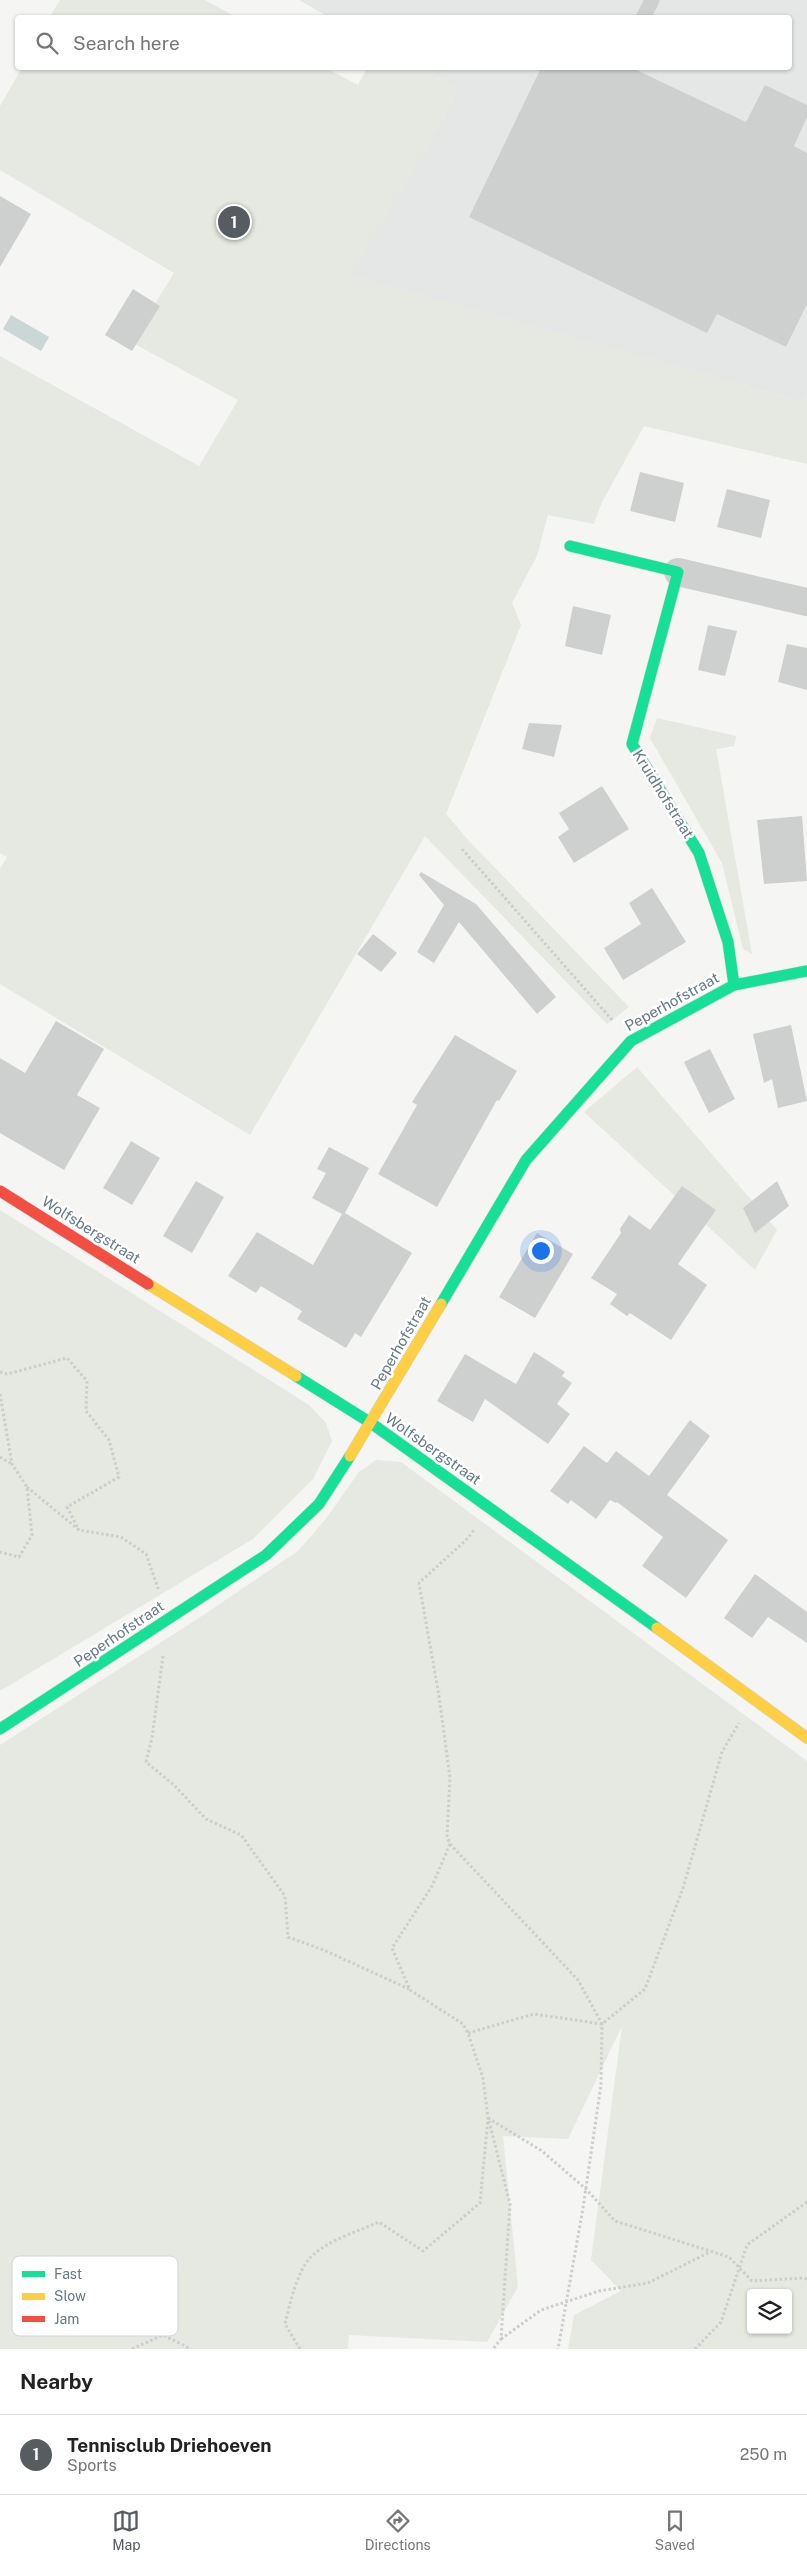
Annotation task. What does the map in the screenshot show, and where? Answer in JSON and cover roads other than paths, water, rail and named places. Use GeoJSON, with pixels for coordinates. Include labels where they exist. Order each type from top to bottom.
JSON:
{"type":"FeatureCollection","features":[{"type":"Feature","properties":{"kind":"street"},"geometry":{"type":"LineString","coordinates":[[570,546],[807,602]]}},
{"type":"Feature","properties":{"kind":"street","name":"Kruidhofstraat"},"geometry":{"type":"LineString","coordinates":[[678,572],[632,744],[699,853],[728,942],[734,985]]}},
{"type":"Feature","properties":{"kind":"street","name":"Peperhofstraat"},"geometry":{"type":"LineString","coordinates":[[0,1729],[266,1554],[319,1504],[371,1423],[526,1160],[630,1041],[734,985],[807,971]]}},
{"type":"Feature","properties":{"kind":"street","name":"Wolfsbergstraat"},"geometry":{"type":"LineString","coordinates":[[0,1191],[371,1423],[807,1738]]}},
{"type":"Feature","properties":{"kind":"lane"},"geometry":{"type":"LineString","coordinates":[[644,15],[652,0]]}},
{"type":"Feature","properties":{"kind":"place","name":"Tennisclub Driehoeven"},"geometry":{"type":"Point","coordinates":[234,222]}}]}
